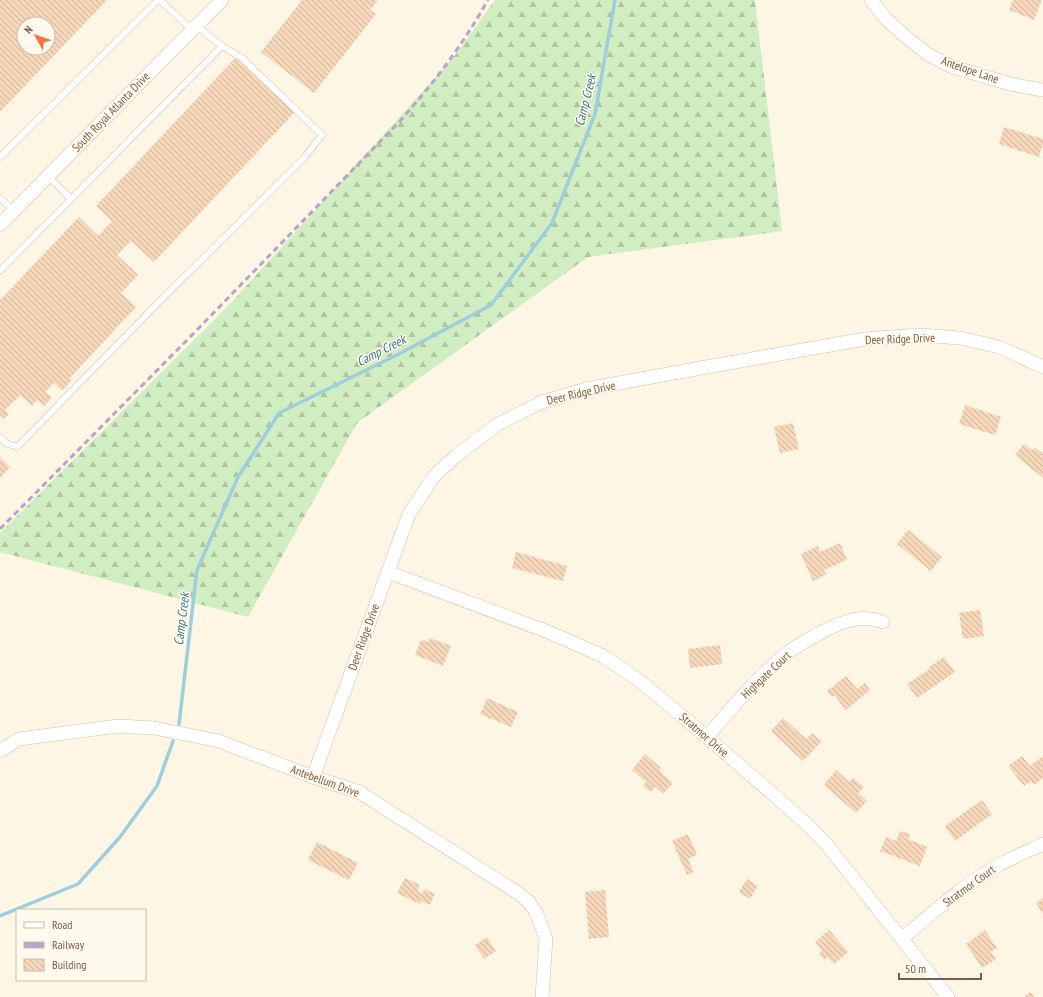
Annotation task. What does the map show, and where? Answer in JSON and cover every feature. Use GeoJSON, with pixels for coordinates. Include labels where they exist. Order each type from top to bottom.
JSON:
{"type":"FeatureCollection","features":[{"type":"Feature","properties":{"kind":"street","name":"South Royal Atlanta Drive"},"geometry":{"type":"LineString","coordinates":[[0,225],[222,0]]}},
{"type":"Feature","properties":{"kind":"street","name":"Antelope Lane"},"geometry":{"type":"LineString","coordinates":[[871,0],[886,19],[906,38],[929,55],[950,66],[1010,84],[1043,90]]}},
{"type":"Feature","properties":{"kind":"street","name":"Deer Ridge Drive"},"geometry":{"type":"LineString","coordinates":[[313,777],[409,514],[434,476],[457,455],[498,424],[542,402],[586,389],[865,339],[920,335],[960,338],[999,347],[1043,366]]}},
{"type":"Feature","properties":{"kind":"street","name":"Stratmor Drive"},"geometry":{"type":"LineString","coordinates":[[388,572],[551,633],[603,656],[640,681],[808,825],[827,845],[948,997]]}},
{"type":"Feature","properties":{"kind":"street","name":"Highgate Court"},"geometry":{"type":"LineString","coordinates":[[707,737],[753,684],[781,658],[807,639],[838,624],[859,618],[873,619],[883,622]]}},
{"type":"Feature","properties":{"kind":"street","name":"Antebellum Drive"},"geometry":{"type":"LineString","coordinates":[[0,751],[19,740],[118,726],[154,728],[219,741],[313,777],[359,792],[518,892],[529,902],[537,914],[546,939],[542,997]]}},
{"type":"Feature","properties":{"kind":"street","name":"Stratmor Court"},"geometry":{"type":"LineString","coordinates":[[902,939],[962,890],[999,865],[1043,844]]}},
{"type":"Feature","properties":{"kind":"lane"},"geometry":{"type":"LineString","coordinates":[[0,157],[160,0],[194,28],[242,58],[322,135],[303,159],[155,306],[17,447],[6,443],[0,437]]}},
{"type":"Feature","properties":{"kind":"lane"},"geometry":{"type":"LineString","coordinates":[[0,271],[222,46]]}},
{"type":"Feature","properties":{"kind":"lane"},"geometry":{"type":"LineString","coordinates":[[48,176],[71,199]]}},
{"type":"Feature","properties":{"kind":"lane"},"geometry":{"type":"LineString","coordinates":[[0,198],[14,211]]}},
{"type":"Feature","properties":{"kind":"green space"},"geometry":{"type":"Polygon","coordinates":[[[495,0],[755,0],[782,231],[588,257],[357,423],[248,617],[0,552],[0,533],[229,305],[453,58],[495,0]]]}},
{"type":"Feature","properties":{"kind":"building"},"geometry":{"type":"Polygon","coordinates":[[[0,0],[107,0],[56,53],[56,16],[16,16],[16,56],[54,56],[0,112],[0,0]]]}},
{"type":"Feature","properties":{"kind":"building"},"geometry":{"type":"Polygon","coordinates":[[[302,0],[378,0],[370,10],[376,14],[314,93],[261,52],[302,0]]]}},
{"type":"Feature","properties":{"kind":"building"},"geometry":{"type":"Polygon","coordinates":[[[1013,0],[1042,0],[1034,20],[1009,10],[1013,0]]]}},
{"type":"Feature","properties":{"kind":"building"},"geometry":{"type":"Polygon","coordinates":[[[236,57],[294,113],[154,262],[131,241],[117,255],[138,275],[121,293],[136,307],[70,378],[72,380],[62,391],[54,383],[45,392],[52,397],[44,406],[37,400],[32,406],[20,395],[5,410],[9,414],[4,419],[0,415],[0,300],[79,217],[98,236],[112,221],[96,206],[236,57]]]}},
{"type":"Feature","properties":{"kind":"building"},"geometry":{"type":"Polygon","coordinates":[[[1004,127],[1043,139],[1039,157],[999,144],[1004,127]]]}},
{"type":"Feature","properties":{"kind":"building"},"geometry":{"type":"Polygon","coordinates":[[[965,405],[1001,417],[995,435],[959,424],[965,405]]]}},
{"type":"Feature","properties":{"kind":"building"},"geometry":{"type":"Polygon","coordinates":[[[793,423],[799,449],[780,453],[774,427],[793,423]]]}},
{"type":"Feature","properties":{"kind":"building"},"geometry":{"type":"Polygon","coordinates":[[[1024,444],[1032,450],[1035,448],[1043,454],[1043,478],[1015,455],[1024,444]]]}},
{"type":"Feature","properties":{"kind":"building"},"geometry":{"type":"Polygon","coordinates":[[[0,457],[10,467],[0,478],[0,457]]]}},
{"type":"Feature","properties":{"kind":"building"},"geometry":{"type":"Polygon","coordinates":[[[908,530],[942,557],[931,571],[897,544],[908,530]]]}},
{"type":"Feature","properties":{"kind":"building"},"geometry":{"type":"Polygon","coordinates":[[[840,543],[847,560],[824,570],[826,575],[813,581],[801,554],[818,546],[820,552],[840,543]]]}},
{"type":"Feature","properties":{"kind":"building"},"geometry":{"type":"Polygon","coordinates":[[[516,552],[567,566],[563,581],[512,568],[516,552]]]}},
{"type":"Feature","properties":{"kind":"building"},"geometry":{"type":"Polygon","coordinates":[[[980,610],[984,636],[963,639],[959,613],[980,610]]]}},
{"type":"Feature","properties":{"kind":"building"},"geometry":{"type":"Polygon","coordinates":[[[430,638],[451,646],[443,666],[415,655],[421,640],[428,642],[430,638]]]}},
{"type":"Feature","properties":{"kind":"building"},"geometry":{"type":"Polygon","coordinates":[[[720,645],[722,664],[690,668],[688,649],[720,645]]]}},
{"type":"Feature","properties":{"kind":"building"},"geometry":{"type":"Polygon","coordinates":[[[944,657],[955,672],[917,698],[907,684],[930,669],[929,667],[944,657]]]}},
{"type":"Feature","properties":{"kind":"building"},"geometry":{"type":"Polygon","coordinates":[[[846,676],[857,689],[865,683],[870,690],[846,710],[834,695],[832,697],[827,691],[846,676]]]}},
{"type":"Feature","properties":{"kind":"building"},"geometry":{"type":"Polygon","coordinates":[[[487,698],[518,712],[511,727],[480,714],[487,698]]]}},
{"type":"Feature","properties":{"kind":"building"},"geometry":{"type":"Polygon","coordinates":[[[783,718],[806,739],[812,733],[821,742],[803,761],[771,731],[783,718]]]}},
{"type":"Feature","properties":{"kind":"building"},"geometry":{"type":"Polygon","coordinates":[[[645,754],[661,768],[659,770],[673,783],[663,794],[655,787],[651,792],[643,786],[646,782],[632,770],[645,754]]]}},
{"type":"Feature","properties":{"kind":"building"},"geometry":{"type":"Polygon","coordinates":[[[1022,756],[1030,766],[1043,756],[1043,778],[1034,785],[1031,781],[1024,786],[1008,766],[1022,756]]]}},
{"type":"Feature","properties":{"kind":"building"},"geometry":{"type":"Polygon","coordinates":[[[836,770],[849,782],[853,778],[864,787],[858,793],[867,801],[856,813],[824,785],[836,770]]]}},
{"type":"Feature","properties":{"kind":"building"},"geometry":{"type":"Polygon","coordinates":[[[982,800],[992,814],[955,841],[945,826],[982,800]]]}},
{"type":"Feature","properties":{"kind":"building"},"geometry":{"type":"Polygon","coordinates":[[[900,831],[910,834],[908,839],[927,847],[920,866],[880,851],[886,837],[896,841],[900,831]]]}},
{"type":"Feature","properties":{"kind":"building"},"geometry":{"type":"Polygon","coordinates":[[[688,834],[697,855],[688,859],[694,872],[687,875],[672,841],[688,834]]]}},
{"type":"Feature","properties":{"kind":"building"},"geometry":{"type":"Polygon","coordinates":[[[317,842],[358,863],[349,880],[308,860],[317,842]]]}},
{"type":"Feature","properties":{"kind":"building"},"geometry":{"type":"Polygon","coordinates":[[[405,878],[420,885],[417,891],[422,894],[425,889],[435,894],[430,905],[421,901],[420,904],[397,893],[405,878]]]}},
{"type":"Feature","properties":{"kind":"building"},"geometry":{"type":"Polygon","coordinates":[[[747,879],[758,886],[750,899],[739,892],[747,879]]]}},
{"type":"Feature","properties":{"kind":"building"},"geometry":{"type":"Polygon","coordinates":[[[605,890],[609,937],[589,939],[585,892],[605,890]]]}},
{"type":"Feature","properties":{"kind":"building"},"geometry":{"type":"Polygon","coordinates":[[[1043,898],[1043,914],[1036,903],[1043,898]]]}},
{"type":"Feature","properties":{"kind":"building"},"geometry":{"type":"Polygon","coordinates":[[[829,930],[848,952],[834,964],[827,957],[824,960],[819,954],[822,950],[815,942],[829,930]]]}},
{"type":"Feature","properties":{"kind":"building"},"geometry":{"type":"Polygon","coordinates":[[[985,930],[997,948],[991,952],[996,959],[982,968],[966,944],[985,930]]]}},
{"type":"Feature","properties":{"kind":"building"},"geometry":{"type":"Polygon","coordinates":[[[487,937],[496,951],[484,959],[475,945],[487,937]]]}},
{"type":"Feature","properties":{"kind":"building"},"geometry":{"type":"Polygon","coordinates":[[[1030,992],[1035,997],[1024,997],[1030,992]]]}},
{"type":"Feature","properties":{"kind":"waterway","name":"Camp Creek"},"geometry":{"type":"LineString","coordinates":[[179,724],[197,570],[238,477],[279,413],[397,355],[491,305],[552,223],[595,114],[615,0]]}},
{"type":"Feature","properties":{"kind":"waterway","name":"Camp Creek"},"geometry":{"type":"LineString","coordinates":[[17,909],[78,884],[120,837],[157,786],[173,741]]}},
{"type":"Feature","properties":{"kind":"waterway","name":"Camp Creek"},"geometry":{"type":"LineString","coordinates":[[0,916],[16,909]]}},
{"type":"Feature","properties":{"kind":"railway"},"geometry":{"type":"LineString","coordinates":[[0,529],[194,333],[401,120],[447,64],[488,0]]}}]}
